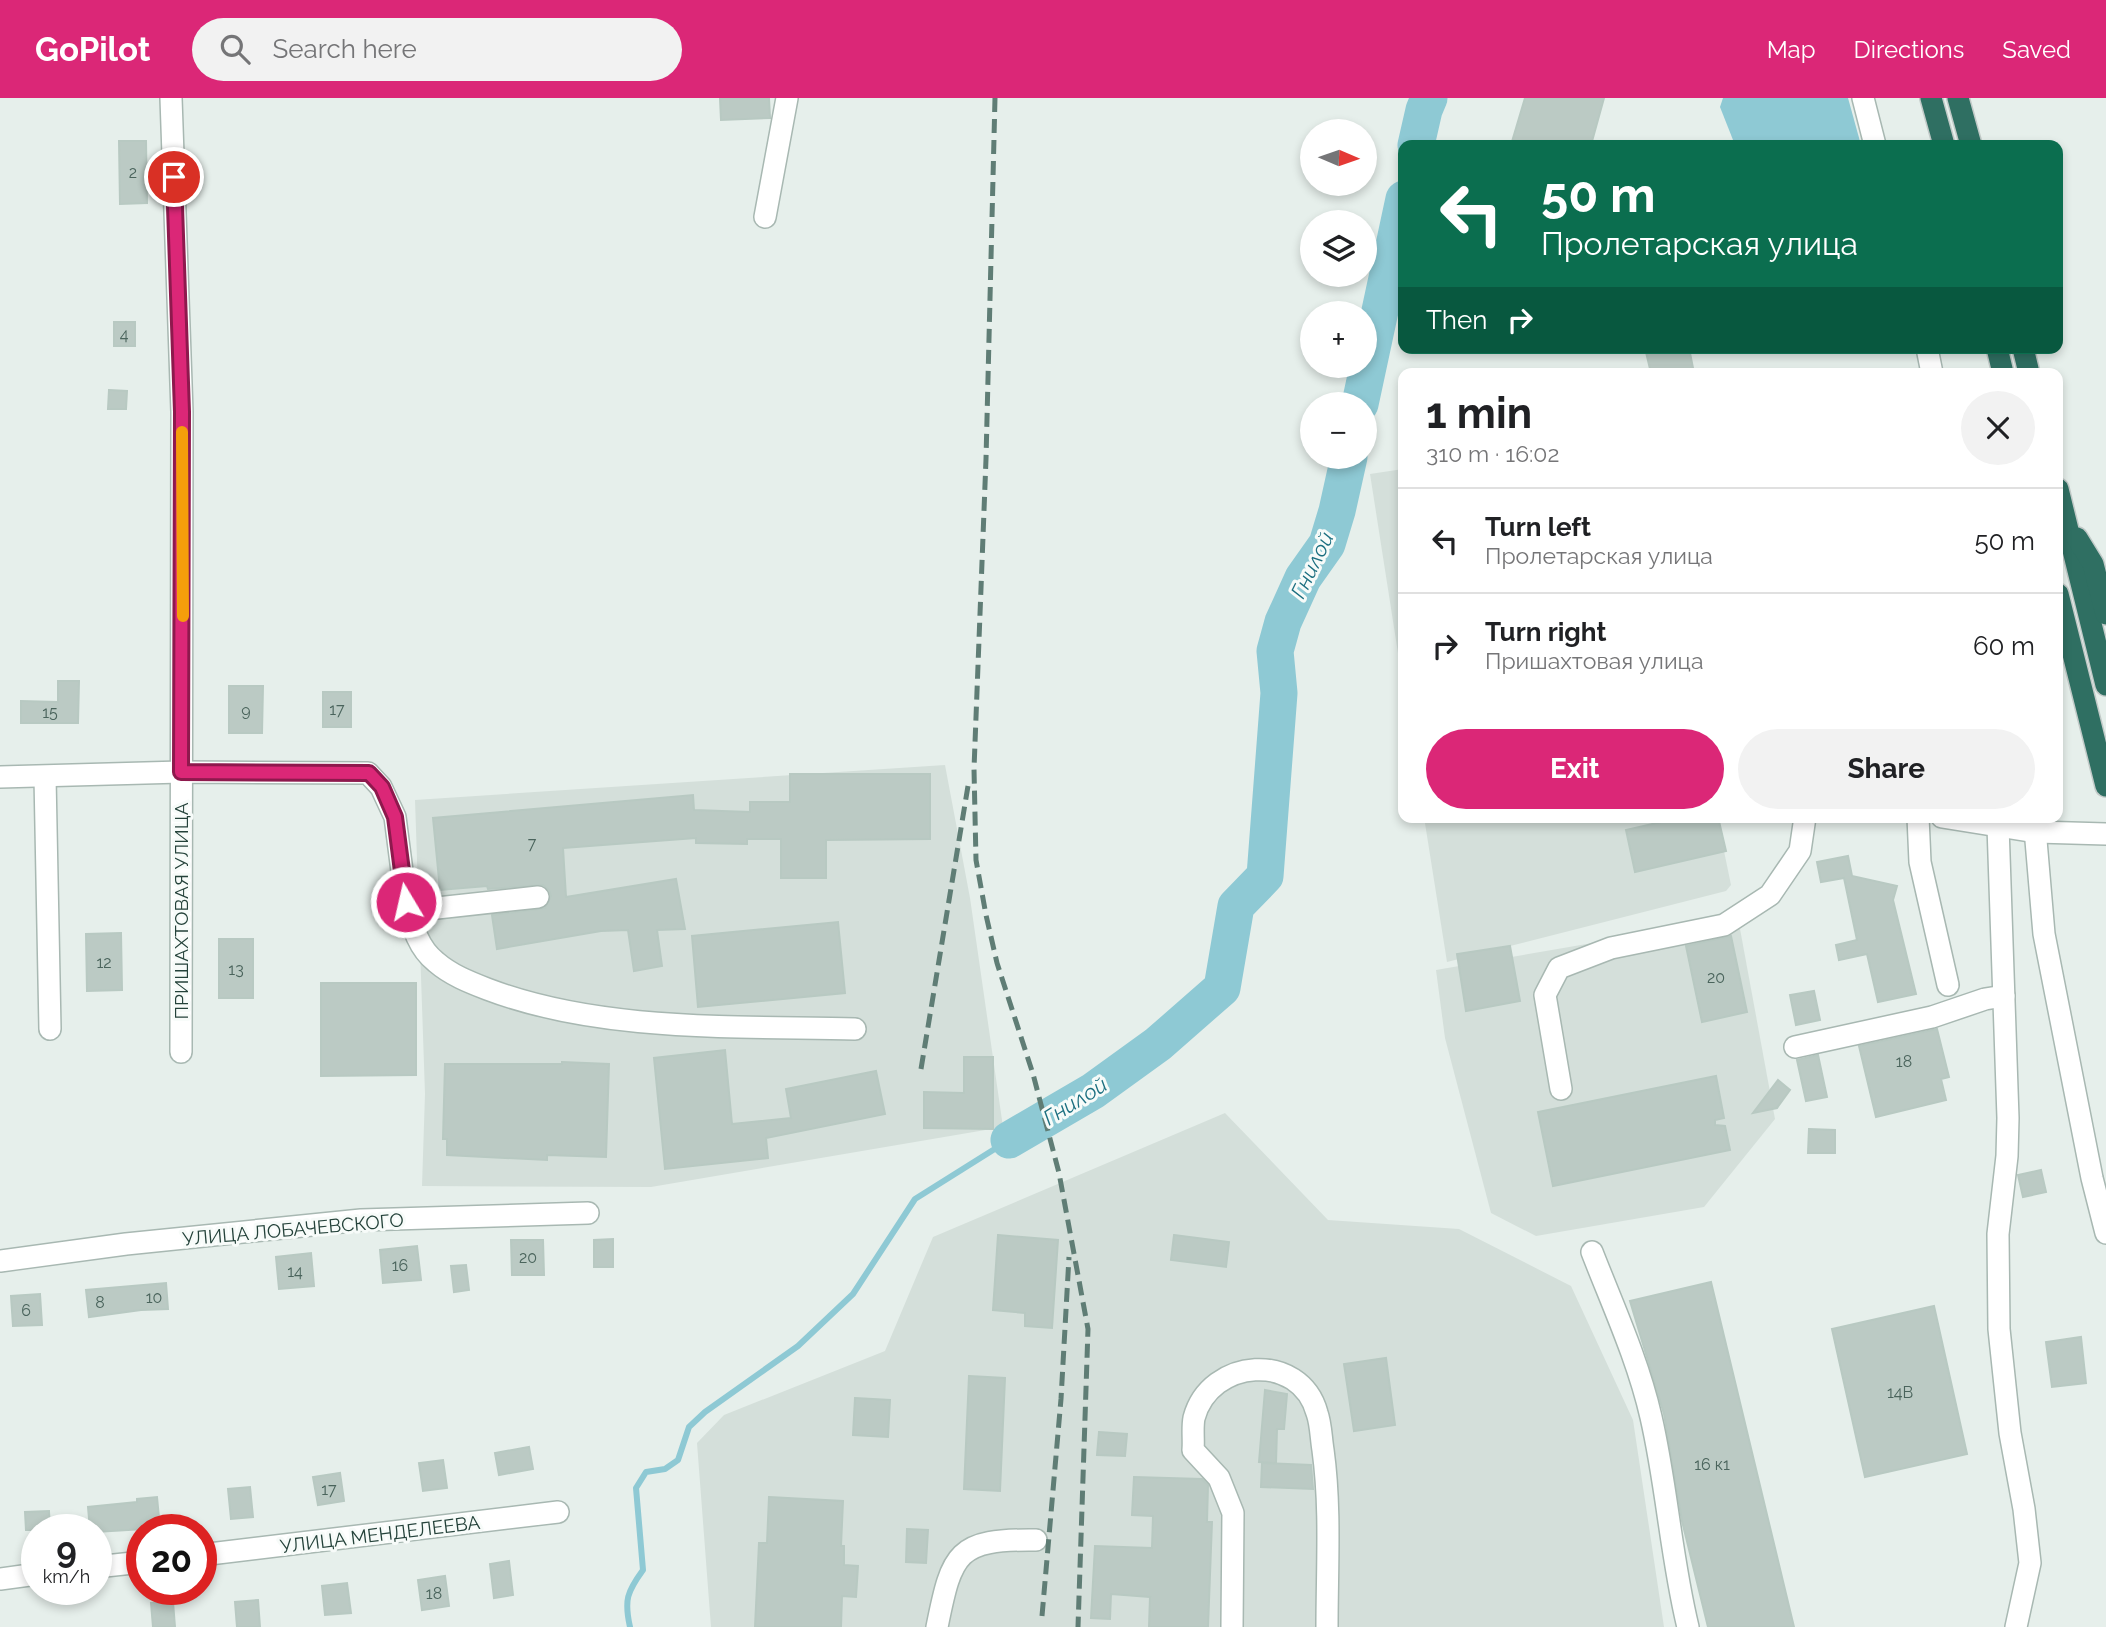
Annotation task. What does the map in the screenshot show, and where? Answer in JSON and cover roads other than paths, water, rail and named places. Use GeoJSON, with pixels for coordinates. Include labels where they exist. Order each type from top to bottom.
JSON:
{"type":"FeatureCollection","features":[{"type":"Feature","properties":{"kind":"highway"},"geometry":{"type":"LineString","coordinates":[[1931,98],[1943,140]]}},
{"type":"Feature","properties":{"kind":"highway"},"geometry":{"type":"LineString","coordinates":[[1958,98],[1969,140]]}},
{"type":"Feature","properties":{"kind":"highway"},"geometry":{"type":"LineString","coordinates":[[2063,508],[2106,685]]}},
{"type":"Feature","properties":{"kind":"highway"},"geometry":{"type":"LineString","coordinates":[[2066,520],[2093,564],[2106,614]]}},
{"type":"Feature","properties":{"kind":"highway"},"geometry":{"type":"LineString","coordinates":[[2063,614],[2106,786]]}},
{"type":"Feature","properties":{"kind":"street","name":"ПРИШАХТОВАЯ УЛИЦА"},"geometry":{"type":"LineString","coordinates":[[171,98],[182,412],[181,1052]]}},
{"type":"Feature","properties":{"kind":"street"},"geometry":{"type":"LineString","coordinates":[[765,217],[787,98]]}},
{"type":"Feature","properties":{"kind":"street"},"geometry":{"type":"LineString","coordinates":[[1863,98],[1874,140]]}},
{"type":"Feature","properties":{"kind":"street"},"geometry":{"type":"LineString","coordinates":[[0,777],[181,772],[369,773],[382,787],[395,817],[406,902],[415,934],[435,961],[462,979],[522,1002],[624,1020],[665,1024],[855,1029]]}},
{"type":"Feature","properties":{"kind":"street"},"geometry":{"type":"LineString","coordinates":[[46,777],[50,1029]]}},
{"type":"Feature","properties":{"kind":"street"},"geometry":{"type":"LineString","coordinates":[[1561,1089],[1545,995],[1559,968],[1611,948],[1724,925],[1770,895],[1800,851],[1804,823]]}},
{"type":"Feature","properties":{"kind":"street"},"geometry":{"type":"LineString","coordinates":[[1918,823],[1920,862],[1948,985]]}},
{"type":"Feature","properties":{"kind":"street"},"geometry":{"type":"LineString","coordinates":[[1979,823],[1998,826],[2024,823]]}},
{"type":"Feature","properties":{"kind":"street"},"geometry":{"type":"LineString","coordinates":[[2032,823],[2044,934],[2092,1178],[2106,1233]]}},
{"type":"Feature","properties":{"kind":"street"},"geometry":{"type":"LineString","coordinates":[[2038,823],[2106,834]]}},
{"type":"Feature","properties":{"kind":"street"},"geometry":{"type":"LineString","coordinates":[[1998,826],[2008,1118],[2007,1156],[1998,1234],[1999,1329],[2010,1433],[2024,1509],[2029,1563],[2016,1627]]}},
{"type":"Feature","properties":{"kind":"street"},"geometry":{"type":"LineString","coordinates":[[406,902],[428,909],[538,897]]}},
{"type":"Feature","properties":{"kind":"street"},"geometry":{"type":"LineString","coordinates":[[1795,1047],[1932,1017],[1985,999],[2004,996]]}},
{"type":"Feature","properties":{"kind":"street","name":"УЛИЦА ЛОБАЧЕВСКОГО"},"geometry":{"type":"LineString","coordinates":[[1,1256],[361,1220],[588,1213]]}},
{"type":"Feature","properties":{"kind":"street"},"geometry":{"type":"LineString","coordinates":[[1592,1252],[1630,1346],[1651,1418],[1678,1588],[1688,1627]]}},
{"type":"Feature","properties":{"kind":"street"},"geometry":{"type":"LineString","coordinates":[[1232,1627],[1233,1513],[1219,1478],[1193,1450],[1194,1418],[1208,1392],[1229,1374],[1261,1368],[1290,1377],[1308,1392],[1317,1412],[1327,1483],[1327,1627]]}},
{"type":"Feature","properties":{"kind":"street","name":"УЛИЦА МЕНДЕЛЕЕВА"},"geometry":{"type":"LineString","coordinates":[[217,1553],[558,1512]]}},
{"type":"Feature","properties":{"kind":"street"},"geometry":{"type":"LineString","coordinates":[[937,1627],[944,1591],[956,1560],[972,1546],[1004,1539],[1036,1540]]}},
{"type":"Feature","properties":{"kind":"street"},"geometry":{"type":"LineString","coordinates":[[0,1579],[21,1576]]}},
{"type":"Feature","properties":{"kind":"water"},"geometry":{"type":"Polygon","coordinates":[[[1723,98],[1848,98],[1860,140],[1733,140],[1720,107],[1723,98]]]}},
{"type":"Feature","properties":{"kind":"waterway","name":"Гнилой"},"geometry":{"type":"LineString","coordinates":[[1417,140],[1429,98]]}},
{"type":"Feature","properties":{"kind":"waterway","name":"Гнилой"},"geometry":{"type":"LineString","coordinates":[[1363,392],[1398,227]]}},
{"type":"Feature","properties":{"kind":"waterway","name":"Гнилой"},"geometry":{"type":"LineString","coordinates":[[1009,1140],[1093,1091],[1158,1044],[1222,988],[1236,906],[1265,876],[1279,693],[1275,651],[1283,622],[1303,578],[1327,544],[1346,469]]}},
{"type":"Feature","properties":{"kind":"waterway","name":"Гнилой"},"geometry":{"type":"LineString","coordinates":[[630,1627],[628,1597],[643,1570],[636,1488],[646,1472],[665,1469],[678,1460],[689,1427],[705,1412],[798,1346],[853,1294],[915,1199],[1009,1140]]}},
{"type":"Feature","properties":{"kind":"railway"},"geometry":{"type":"LineString","coordinates":[[995,98],[986,459],[974,769],[976,860],[997,963],[1033,1074],[1059,1173],[1088,1329],[1078,1627]]}},
{"type":"Feature","properties":{"kind":"railway"},"geometry":{"type":"LineString","coordinates":[[921,1069],[968,786]]}},
{"type":"Feature","properties":{"kind":"railway"},"geometry":{"type":"LineString","coordinates":[[1042,1616],[1061,1399],[1069,1257]]}}]}
